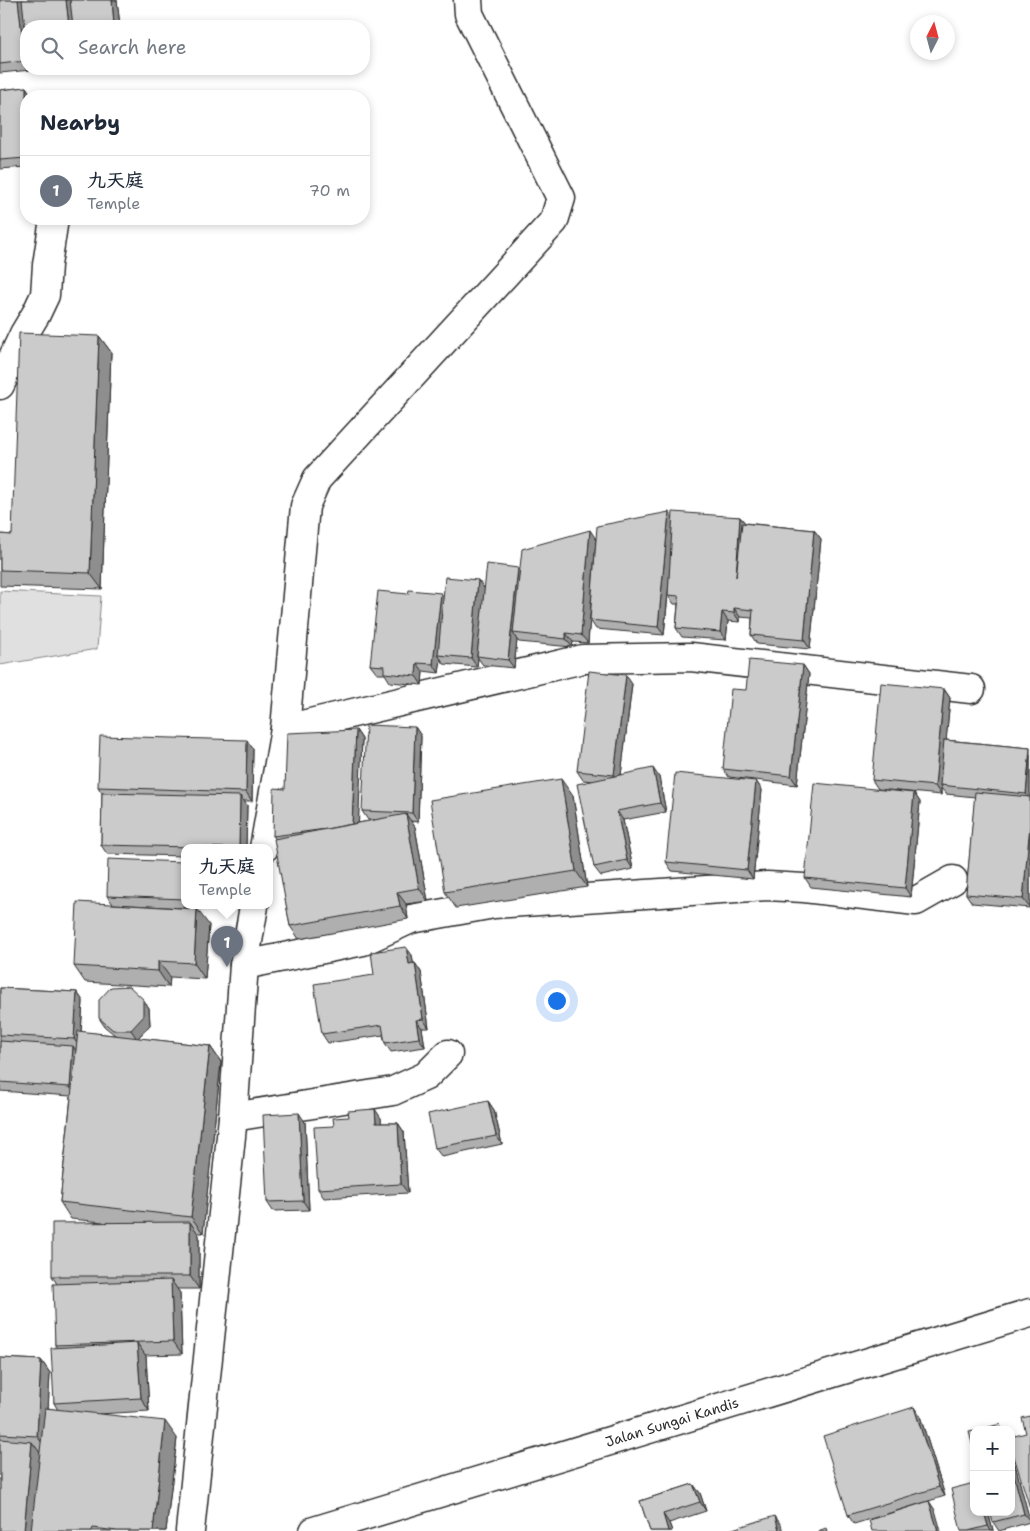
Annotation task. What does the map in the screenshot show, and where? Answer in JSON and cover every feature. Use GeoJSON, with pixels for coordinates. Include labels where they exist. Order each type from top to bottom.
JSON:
{"type":"FeatureCollection","features":[{"type":"Feature","properties":{"kind":"street"},"geometry":{"type":"LineString","coordinates":[[265,844],[285,729],[305,506],[317,479],[554,221],[561,198],[469,14],[468,0]]}},
{"type":"Feature","properties":{"kind":"street"},"geometry":{"type":"LineString","coordinates":[[0,385],[45,295],[53,225]]}},
{"type":"Feature","properties":{"kind":"street"},"geometry":{"type":"LineString","coordinates":[[285,729],[584,659],[691,657],[971,689]]}},
{"type":"Feature","properties":{"kind":"street"},"geometry":{"type":"LineString","coordinates":[[244,965],[363,941],[411,919],[494,904],[767,886],[804,888],[916,901],[952,880]]}},
{"type":"Feature","properties":{"kind":"street"},"geometry":{"type":"LineString","coordinates":[[190,1531],[233,1117],[244,965],[253,909]]}},
{"type":"Feature","properties":{"kind":"street"},"geometry":{"type":"LineString","coordinates":[[233,1117],[393,1091],[426,1076],[448,1054]]}},
{"type":"Feature","properties":{"kind":"street","name":"Jalan Sungai Kandis"},"geometry":{"type":"LineString","coordinates":[[314,1531],[1030,1313]]}},
{"type":"Feature","properties":{"kind":"shaded area"},"geometry":{"type":"Polygon","coordinates":[[[0,591],[101,596],[97,649],[0,665],[0,591]]]}},
{"type":"Feature","properties":{"kind":"building"},"geometry":{"type":"Polygon","coordinates":[[[0,0],[18,0],[20,20],[20,62],[0,64],[0,0]]]}},
{"type":"Feature","properties":{"kind":"building"},"geometry":{"type":"Polygon","coordinates":[[[22,0],[66,0],[68,20],[24,20],[22,0]]]}},
{"type":"Feature","properties":{"kind":"building"},"geometry":{"type":"Polygon","coordinates":[[[70,0],[112,0],[114,20],[72,20],[70,0]]]}},
{"type":"Feature","properties":{"kind":"building"},"geometry":{"type":"Polygon","coordinates":[[[26,87],[26,90],[20,90],[20,158],[0,160],[0,90],[26,87]]]}},
{"type":"Feature","properties":{"kind":"building"},"geometry":{"type":"Polygon","coordinates":[[[19,333],[99,336],[90,573],[0,570],[0,534],[12,535],[19,333]]]}},
{"type":"Feature","properties":{"kind":"building"},"geometry":{"type":"Polygon","coordinates":[[[669,512],[658,627],[590,620],[597,526],[669,512]]]}},
{"type":"Feature","properties":{"kind":"building"},"geometry":{"type":"Polygon","coordinates":[[[673,512],[740,517],[736,577],[742,523],[814,530],[804,640],[751,635],[753,610],[734,608],[734,613],[722,612],[720,632],[676,628],[679,596],[668,595],[673,512]]]}},
{"type":"Feature","properties":{"kind":"building"},"geometry":{"type":"Polygon","coordinates":[[[590,530],[581,635],[566,633],[566,639],[513,633],[522,549],[590,530]]]}},
{"type":"Feature","properties":{"kind":"building"},"geometry":{"type":"Polygon","coordinates":[[[487,564],[518,568],[508,660],[477,656],[487,564]]]}},
{"type":"Feature","properties":{"kind":"building"},"geometry":{"type":"Polygon","coordinates":[[[445,577],[478,580],[471,658],[438,655],[445,577]]]}},
{"type":"Feature","properties":{"kind":"building"},"geometry":{"type":"Polygon","coordinates":[[[409,590],[441,593],[433,664],[417,663],[416,676],[384,673],[384,666],[370,665],[378,591],[408,594],[409,590]]]}},
{"type":"Feature","properties":{"kind":"building"},"geometry":{"type":"Polygon","coordinates":[[[749,660],[803,665],[791,776],[723,769],[731,689],[746,690],[749,660]]]}},
{"type":"Feature","properties":{"kind":"building"},"geometry":{"type":"Polygon","coordinates":[[[589,671],[626,675],[614,775],[577,771],[589,671]]]}},
{"type":"Feature","properties":{"kind":"building"},"geometry":{"type":"Polygon","coordinates":[[[881,683],[944,689],[935,786],[872,780],[881,683]]]}},
{"type":"Feature","properties":{"kind":"building"},"geometry":{"type":"Polygon","coordinates":[[[366,725],[415,727],[412,813],[362,811],[366,725]]]}},
{"type":"Feature","properties":{"kind":"building"},"geometry":{"type":"Polygon","coordinates":[[[356,730],[352,824],[273,836],[274,788],[285,789],[287,733],[356,730]]]}},
{"type":"Feature","properties":{"kind":"building"},"geometry":{"type":"Polygon","coordinates":[[[100,736],[247,740],[246,792],[98,787],[100,736]]]}},
{"type":"Feature","properties":{"kind":"building"},"geometry":{"type":"Polygon","coordinates":[[[944,740],[1030,748],[1026,794],[940,785],[944,740]]]}},
{"type":"Feature","properties":{"kind":"building"},"geometry":{"type":"Polygon","coordinates":[[[653,768],[660,803],[617,811],[627,860],[594,867],[577,784],[653,768]]]}},
{"type":"Feature","properties":{"kind":"building"},"geometry":{"type":"Polygon","coordinates":[[[675,773],[756,781],[747,870],[666,862],[675,773]]]}},
{"type":"Feature","properties":{"kind":"building"},"geometry":{"type":"Polygon","coordinates":[[[561,779],[576,871],[445,892],[430,800],[561,779]]]}},
{"type":"Feature","properties":{"kind":"building"},"geometry":{"type":"Polygon","coordinates":[[[814,783],[914,793],[905,888],[805,878],[814,783]]]}},
{"type":"Feature","properties":{"kind":"building"},"geometry":{"type":"Polygon","coordinates":[[[975,792],[1030,797],[1030,825],[1023,899],[966,894],[975,792]]]}},
{"type":"Feature","properties":{"kind":"building"},"geometry":{"type":"Polygon","coordinates":[[[102,793],[240,796],[239,844],[181,844],[181,847],[101,845],[102,793]]]}},
{"type":"Feature","properties":{"kind":"building"},"geometry":{"type":"Polygon","coordinates":[[[406,814],[419,888],[397,892],[400,906],[290,926],[274,839],[406,814]]]}},
{"type":"Feature","properties":{"kind":"building"},"geometry":{"type":"Polygon","coordinates":[[[108,859],[181,862],[181,899],[107,896],[108,859]]]}},
{"type":"Feature","properties":{"kind":"building"},"geometry":{"type":"Polygon","coordinates":[[[77,902],[197,909],[194,963],[158,961],[158,971],[74,966],[77,902]]]}},
{"type":"Feature","properties":{"kind":"building"},"geometry":{"type":"Polygon","coordinates":[[[406,947],[409,964],[415,963],[423,1019],[416,1020],[419,1038],[385,1043],[382,1025],[322,1034],[314,984],[374,975],[371,952],[406,947]]]}},
{"type":"Feature","properties":{"kind":"building"},"geometry":{"type":"Polygon","coordinates":[[[129,986],[143,999],[143,1017],[131,1030],[113,1030],[99,1018],[99,1000],[111,987],[129,986]]]}},
{"type":"Feature","properties":{"kind":"building"},"geometry":{"type":"Polygon","coordinates":[[[0,988],[77,992],[74,1039],[0,1035],[0,988]]]}},
{"type":"Feature","properties":{"kind":"building"},"geometry":{"type":"Polygon","coordinates":[[[78,1031],[210,1046],[191,1217],[60,1202],[78,1031]]]}},
{"type":"Feature","properties":{"kind":"building"},"geometry":{"type":"Polygon","coordinates":[[[0,1041],[73,1046],[70,1087],[0,1082],[0,1041]]]}},
{"type":"Feature","properties":{"kind":"building"},"geometry":{"type":"Polygon","coordinates":[[[488,1101],[496,1136],[435,1148],[428,1114],[488,1101]]]}},
{"type":"Feature","properties":{"kind":"building"},"geometry":{"type":"Polygon","coordinates":[[[375,1109],[376,1123],[398,1123],[401,1184],[318,1189],[314,1127],[334,1126],[333,1118],[349,1117],[348,1111],[375,1109]]]}},
{"type":"Feature","properties":{"kind":"building"},"geometry":{"type":"Polygon","coordinates":[[[299,1113],[303,1201],[267,1202],[263,1115],[299,1113]]]}},
{"type":"Feature","properties":{"kind":"building"},"geometry":{"type":"Polygon","coordinates":[[[190,1222],[190,1276],[52,1276],[52,1223],[190,1222]]]}},
{"type":"Feature","properties":{"kind":"building"},"geometry":{"type":"Polygon","coordinates":[[[171,1280],[173,1341],[55,1345],[53,1284],[171,1280]]]}},
{"type":"Feature","properties":{"kind":"building"},"geometry":{"type":"Polygon","coordinates":[[[137,1343],[141,1398],[54,1403],[51,1348],[137,1343]]]}},
{"type":"Feature","properties":{"kind":"building"},"geometry":{"type":"Polygon","coordinates":[[[0,1358],[41,1360],[37,1436],[0,1434],[0,1358]]]}},
{"type":"Feature","properties":{"kind":"building"},"geometry":{"type":"Polygon","coordinates":[[[914,1407],[939,1487],[848,1515],[823,1436],[914,1407]]]}},
{"type":"Feature","properties":{"kind":"building"},"geometry":{"type":"Polygon","coordinates":[[[45,1408],[165,1421],[153,1531],[117,1531],[93,1528],[92,1531],[31,1531],[45,1408]]]}},
{"type":"Feature","properties":{"kind":"building"},"geometry":{"type":"Polygon","coordinates":[[[1030,1416],[1030,1508],[1015,1460],[1015,1436],[1026,1433],[1022,1418],[1030,1416]]]}},
{"type":"Feature","properties":{"kind":"building"},"geometry":{"type":"Polygon","coordinates":[[[0,1439],[32,1442],[24,1531],[0,1531],[0,1439]]]}},
{"type":"Feature","properties":{"kind":"building"},"geometry":{"type":"Polygon","coordinates":[[[1015,1479],[1024,1514],[993,1522],[991,1516],[1015,1516],[1015,1479]]]}},
{"type":"Feature","properties":{"kind":"building"},"geometry":{"type":"Polygon","coordinates":[[[693,1484],[700,1502],[663,1514],[668,1531],[650,1531],[640,1501],[693,1484]]]}},
{"type":"Feature","properties":{"kind":"building"},"geometry":{"type":"Polygon","coordinates":[[[970,1484],[970,1516],[985,1516],[988,1526],[961,1531],[951,1489],[970,1484]]]}},
{"type":"Feature","properties":{"kind":"building"},"geometry":{"type":"Polygon","coordinates":[[[929,1501],[938,1531],[872,1531],[869,1520],[929,1501]]]}},
{"type":"Feature","properties":{"kind":"building"},"geometry":{"type":"Polygon","coordinates":[[[775,1516],[779,1531],[726,1531],[775,1516]]]}},
{"type":"Feature","properties":{"kind":"place","name":"九天庭"},"geometry":{"type":"Point","coordinates":[227,967]}}]}
